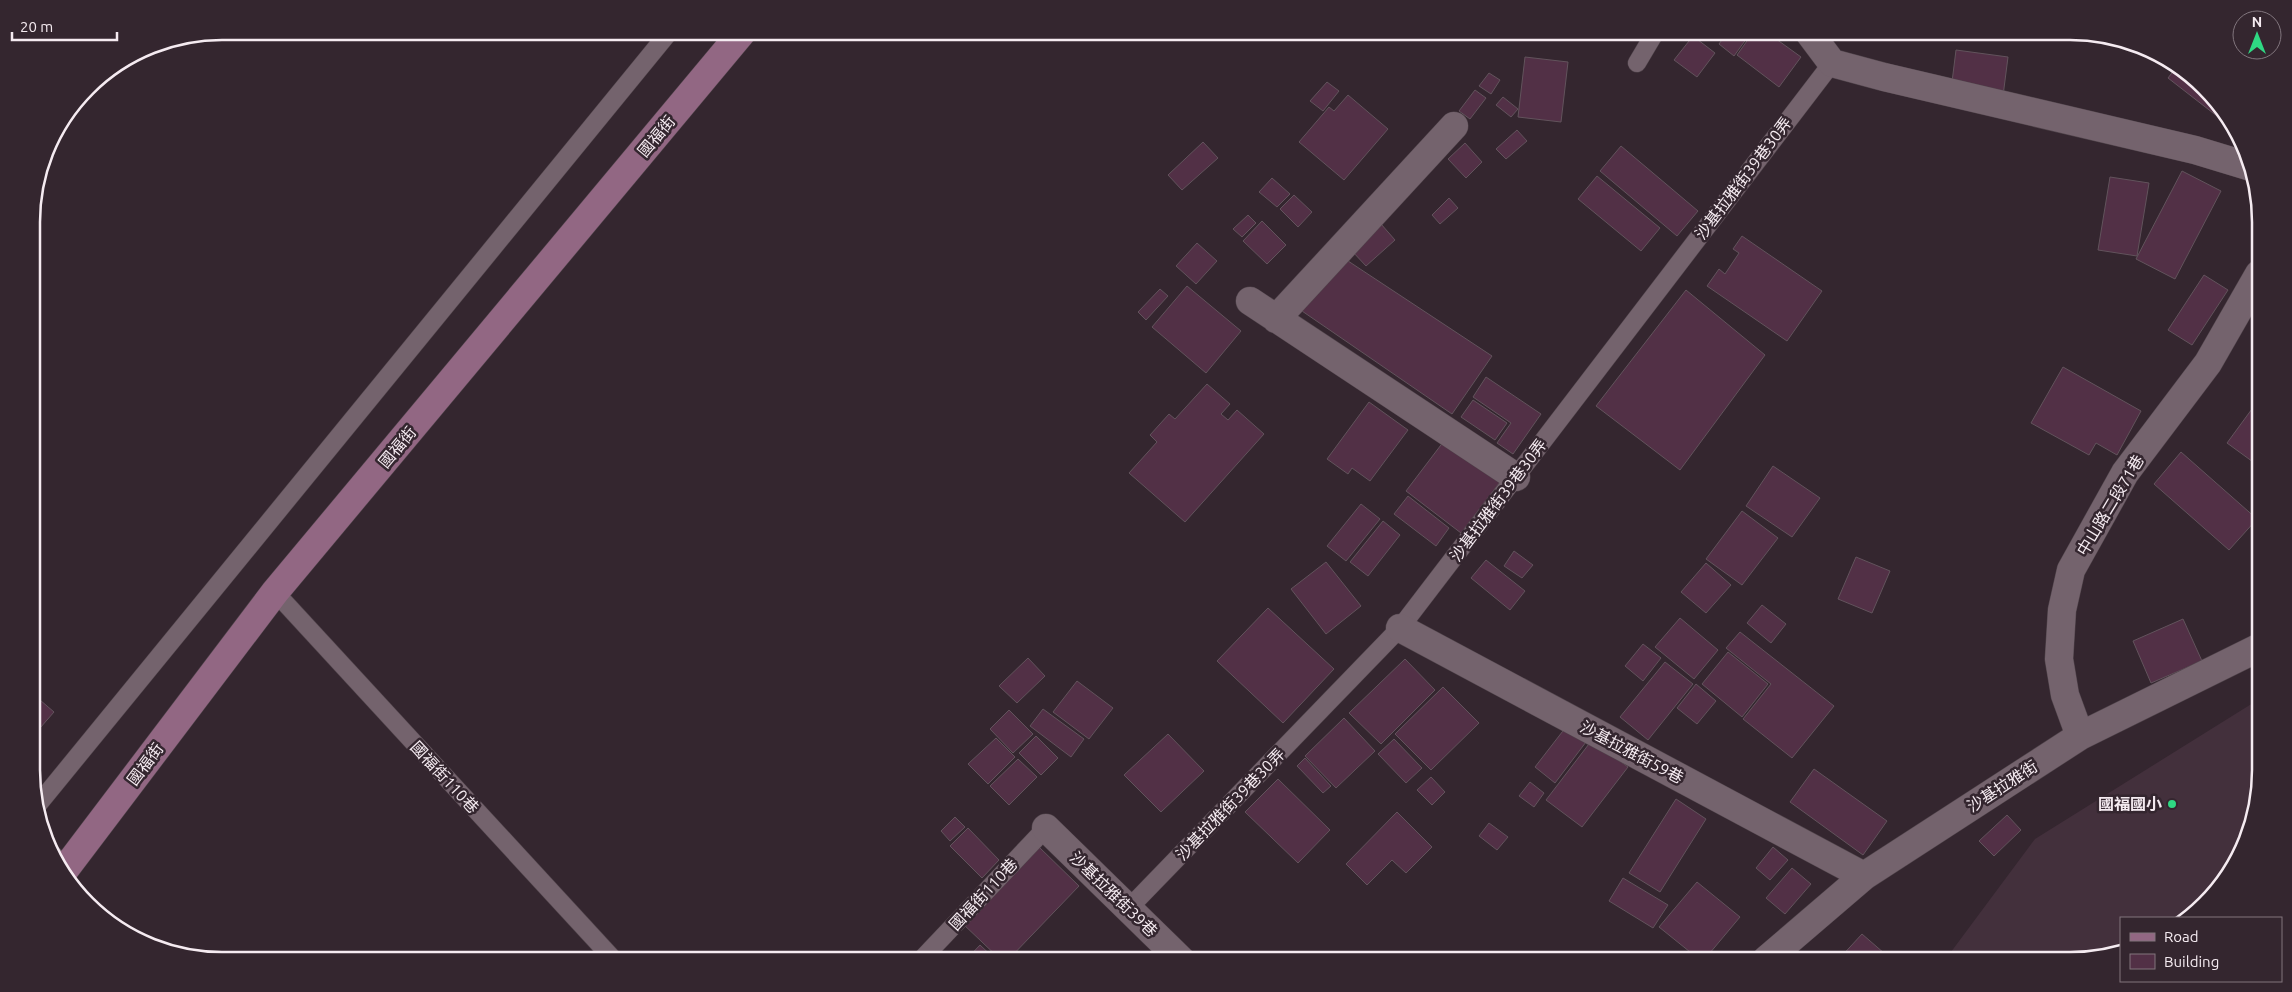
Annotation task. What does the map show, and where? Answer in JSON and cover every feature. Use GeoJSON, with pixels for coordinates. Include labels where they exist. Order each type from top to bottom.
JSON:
{"type":"FeatureCollection","features":[{"type":"Feature","properties":{"kind":"street","name":"國福街"},"geometry":{"type":"LineString","coordinates":[[64,861],[275,592],[735,40]]}},
{"type":"Feature","properties":{"kind":"street"},"geometry":{"type":"LineString","coordinates":[[1815,40],[1832,62],[1884,77],[2195,150],[2242,164]]}},
{"type":"Feature","properties":{"kind":"street"},"geometry":{"type":"LineString","coordinates":[[1276,319],[1454,126]]}},
{"type":"Feature","properties":{"kind":"street","name":"中山路二段71巷"},"geometry":{"type":"LineString","coordinates":[[2080,736],[2065,695],[2059,659],[2062,610],[2071,570],[2125,473],[2208,363],[2252,286]]}},
{"type":"Feature","properties":{"kind":"street"},"geometry":{"type":"LineString","coordinates":[[1250,301],[1516,477]]}},
{"type":"Feature","properties":{"kind":"street","name":"沙基拉雅街59巷"},"geometry":{"type":"LineString","coordinates":[[1400,628],[1864,876]]}},
{"type":"Feature","properties":{"kind":"street","name":"沙基拉雅街"},"geometry":{"type":"LineString","coordinates":[[1775,952],[1864,876],[2080,736],[2252,651]]}},
{"type":"Feature","properties":{"kind":"street","name":"沙基拉雅街39巷"},"geometry":{"type":"LineString","coordinates":[[1046,828],[1174,952]]}},
{"type":"Feature","properties":{"kind":"lane"},"geometry":{"type":"LineString","coordinates":[[43,799],[663,40]]}},
{"type":"Feature","properties":{"kind":"lane"},"geometry":{"type":"LineString","coordinates":[[1637,63],[1651,40]]}},
{"type":"Feature","properties":{"kind":"lane","name":"沙基拉雅街39巷30弄"},"geometry":{"type":"LineString","coordinates":[[1129,908],[1400,628],[1832,62]]}},
{"type":"Feature","properties":{"kind":"lane","name":"國福街110巷"},"geometry":{"type":"LineString","coordinates":[[275,592],[607,952]]}},
{"type":"Feature","properties":{"kind":"lane","name":"國福街110巷"},"geometry":{"type":"LineString","coordinates":[[928,952],[986,888],[1046,828]]}},
{"type":"Feature","properties":{"kind":"shaded area","name":"國福國小"},"geometry":{"type":"Polygon","coordinates":[[[2252,704],[2252,782],[2246,817],[2228,861],[2199,899],[2177,917],[2120,917],[2120,945],[2082,952],[1951,952],[2035,839],[2252,704]]]}},
{"type":"Feature","properties":{"kind":"building"},"geometry":{"type":"Polygon","coordinates":[[[1690,40],[1698,40],[1715,53],[1697,77],[1674,60],[1690,40]]]}},
{"type":"Feature","properties":{"kind":"building"},"geometry":{"type":"Polygon","coordinates":[[[1722,40],[1746,40],[1734,56],[1719,44],[1722,40]]]}},
{"type":"Feature","properties":{"kind":"building"},"geometry":{"type":"Polygon","coordinates":[[[1748,40],[1777,40],[1801,57],[1779,87],[1737,55],[1748,40]]]}},
{"type":"Feature","properties":{"kind":"building"},"geometry":{"type":"Polygon","coordinates":[[[1956,50],[2008,57],[2003,96],[1951,90],[1956,50]]]}},
{"type":"Feature","properties":{"kind":"building"},"geometry":{"type":"Polygon","coordinates":[[[1525,57],[1568,62],[1561,122],[1518,117],[1525,57]]]}},
{"type":"Feature","properties":{"kind":"building"},"geometry":{"type":"Polygon","coordinates":[[[2172,72],[2181,78],[2199,93],[2218,117],[2168,78],[2172,72]]]}},
{"type":"Feature","properties":{"kind":"building"},"geometry":{"type":"Polygon","coordinates":[[[1489,73],[1500,80],[1491,94],[1479,86],[1489,73]]]}},
{"type":"Feature","properties":{"kind":"building"},"geometry":{"type":"Polygon","coordinates":[[[1327,82],[1339,91],[1323,111],[1310,101],[1327,82]]]}},
{"type":"Feature","properties":{"kind":"building"},"geometry":{"type":"Polygon","coordinates":[[[1475,90],[1486,98],[1470,119],[1459,111],[1475,90]]]}},
{"type":"Feature","properties":{"kind":"building"},"geometry":{"type":"Polygon","coordinates":[[[1348,95],[1388,129],[1344,180],[1299,142],[1329,107],[1334,111],[1348,95]]]}},
{"type":"Feature","properties":{"kind":"building"},"geometry":{"type":"Polygon","coordinates":[[[1503,97],[1518,109],[1511,117],[1496,105],[1503,97]]]}},
{"type":"Feature","properties":{"kind":"building"},"geometry":{"type":"Polygon","coordinates":[[[1517,130],[1527,141],[1506,159],[1496,149],[1517,130]]]}},
{"type":"Feature","properties":{"kind":"building"},"geometry":{"type":"Polygon","coordinates":[[[1203,142],[1218,158],[1182,190],[1168,175],[1203,142]]]}},
{"type":"Feature","properties":{"kind":"building"},"geometry":{"type":"Polygon","coordinates":[[[1465,143],[1482,162],[1466,178],[1448,159],[1465,143]]]}},
{"type":"Feature","properties":{"kind":"building"},"geometry":{"type":"Polygon","coordinates":[[[1621,146],[1698,211],[1677,236],[1600,171],[1621,146]]]}},
{"type":"Feature","properties":{"kind":"building"},"geometry":{"type":"Polygon","coordinates":[[[2182,171],[2221,191],[2175,279],[2136,259],[2182,171]]]}},
{"type":"Feature","properties":{"kind":"building"},"geometry":{"type":"Polygon","coordinates":[[[1597,176],[1660,228],[1641,251],[1578,199],[1597,176]]]}},
{"type":"Feature","properties":{"kind":"building"},"geometry":{"type":"Polygon","coordinates":[[[2110,177],[2149,183],[2137,256],[2098,250],[2110,177]]]}},
{"type":"Feature","properties":{"kind":"building"},"geometry":{"type":"Polygon","coordinates":[[[1272,178],[1290,194],[1277,207],[1259,192],[1272,178]]]}},
{"type":"Feature","properties":{"kind":"building"},"geometry":{"type":"Polygon","coordinates":[[[1294,195],[1312,212],[1298,227],[1280,209],[1294,195]]]}},
{"type":"Feature","properties":{"kind":"building"},"geometry":{"type":"Polygon","coordinates":[[[1449,198],[1458,208],[1440,224],[1432,215],[1449,198]]]}},
{"type":"Feature","properties":{"kind":"building"},"geometry":{"type":"Polygon","coordinates":[[[1248,215],[1256,223],[1242,237],[1233,229],[1248,215]]]}},
{"type":"Feature","properties":{"kind":"building"},"geometry":{"type":"Polygon","coordinates":[[[1262,221],[1286,245],[1267,264],[1243,241],[1262,221]]]}},
{"type":"Feature","properties":{"kind":"building"},"geometry":{"type":"Polygon","coordinates":[[[1381,224],[1395,240],[1366,266],[1352,251],[1381,224]]]}},
{"type":"Feature","properties":{"kind":"building"},"geometry":{"type":"Polygon","coordinates":[[[1742,236],[1822,291],[1787,341],[1707,286],[1719,269],[1725,274],[1739,253],[1733,249],[1742,236]]]}},
{"type":"Feature","properties":{"kind":"building"},"geometry":{"type":"Polygon","coordinates":[[[1197,243],[1217,261],[1196,284],[1176,266],[1197,243]]]}},
{"type":"Feature","properties":{"kind":"building"},"geometry":{"type":"Polygon","coordinates":[[[1342,257],[1492,356],[1452,414],[1302,311],[1342,257]]]}},
{"type":"Feature","properties":{"kind":"building"},"geometry":{"type":"Polygon","coordinates":[[[2204,275],[2228,290],[2192,345],[2168,330],[2204,275]]]}},
{"type":"Feature","properties":{"kind":"building"},"geometry":{"type":"Polygon","coordinates":[[[1187,286],[1241,331],[1206,373],[1152,327],[1187,286]]]}},
{"type":"Feature","properties":{"kind":"building"},"geometry":{"type":"Polygon","coordinates":[[[1160,289],[1168,296],[1146,320],[1138,312],[1160,289]]]}},
{"type":"Feature","properties":{"kind":"building"},"geometry":{"type":"Polygon","coordinates":[[[1686,290],[1765,355],[1680,470],[1596,406],[1686,290]]]}},
{"type":"Feature","properties":{"kind":"building"},"geometry":{"type":"Polygon","coordinates":[[[2063,367],[2141,411],[2117,455],[2096,443],[2089,455],[2031,423],[2063,367]]]}},
{"type":"Feature","properties":{"kind":"building"},"geometry":{"type":"Polygon","coordinates":[[[1486,377],[1541,414],[1513,454],[1497,443],[1511,423],[1473,397],[1486,377]]]}},
{"type":"Feature","properties":{"kind":"building"},"geometry":{"type":"Polygon","coordinates":[[[1207,384],[1230,404],[1221,414],[1228,420],[1237,410],[1264,434],[1185,522],[1129,473],[1157,442],[1150,435],[1169,414],[1175,419],[1207,384]]]}},
{"type":"Feature","properties":{"kind":"building"},"geometry":{"type":"Polygon","coordinates":[[[1473,400],[1507,423],[1495,440],[1461,417],[1473,400]]]}},
{"type":"Feature","properties":{"kind":"building"},"geometry":{"type":"Polygon","coordinates":[[[1369,402],[1408,430],[1370,481],[1352,468],[1348,474],[1327,459],[1369,402]]]}},
{"type":"Feature","properties":{"kind":"building"},"geometry":{"type":"Polygon","coordinates":[[[2252,409],[2252,461],[2227,443],[2252,409]]]}},
{"type":"Feature","properties":{"kind":"building"},"geometry":{"type":"Polygon","coordinates":[[[1444,441],[1500,482],[1461,533],[1406,491],[1444,441]]]}},
{"type":"Feature","properties":{"kind":"building"},"geometry":{"type":"Polygon","coordinates":[[[2181,452],[2252,515],[2252,525],[2229,550],[2154,484],[2181,452]]]}},
{"type":"Feature","properties":{"kind":"building"},"geometry":{"type":"Polygon","coordinates":[[[1773,466],[1820,498],[1792,537],[1746,506],[1773,466]]]}},
{"type":"Feature","properties":{"kind":"building"},"geometry":{"type":"Polygon","coordinates":[[[1408,496],[1449,528],[1436,546],[1394,514],[1408,496]]]}},
{"type":"Feature","properties":{"kind":"building"},"geometry":{"type":"Polygon","coordinates":[[[1361,504],[1380,519],[1346,561],[1327,546],[1361,504]]]}},
{"type":"Feature","properties":{"kind":"building"},"geometry":{"type":"Polygon","coordinates":[[[1742,511],[1778,538],[1742,585],[1706,559],[1742,511]]]}},
{"type":"Feature","properties":{"kind":"building"},"geometry":{"type":"Polygon","coordinates":[[[1383,521],[1400,535],[1368,576],[1350,562],[1383,521]]]}},
{"type":"Feature","properties":{"kind":"building"},"geometry":{"type":"Polygon","coordinates":[[[1514,551],[1533,565],[1522,578],[1504,566],[1514,551]]]}},
{"type":"Feature","properties":{"kind":"building"},"geometry":{"type":"Polygon","coordinates":[[[1856,557],[1890,571],[1872,613],[1838,599],[1856,557]]]}},
{"type":"Feature","properties":{"kind":"building"},"geometry":{"type":"Polygon","coordinates":[[[1486,560],[1525,591],[1510,610],[1471,578],[1486,560]]]}},
{"type":"Feature","properties":{"kind":"building"},"geometry":{"type":"Polygon","coordinates":[[[1326,562],[1361,606],[1326,634],[1291,589],[1326,562]]]}},
{"type":"Feature","properties":{"kind":"building"},"geometry":{"type":"Polygon","coordinates":[[[1706,563],[1731,585],[1706,613],[1681,592],[1706,563]]]}},
{"type":"Feature","properties":{"kind":"building"},"geometry":{"type":"Polygon","coordinates":[[[1762,605],[1786,624],[1771,643],[1747,623],[1762,605]]]}},
{"type":"Feature","properties":{"kind":"building"},"geometry":{"type":"Polygon","coordinates":[[[1268,608],[1334,669],[1283,723],[1217,661],[1268,608]]]}},
{"type":"Feature","properties":{"kind":"building"},"geometry":{"type":"Polygon","coordinates":[[[1680,618],[1718,650],[1694,679],[1655,647],[1680,618]]]}},
{"type":"Feature","properties":{"kind":"building"},"geometry":{"type":"Polygon","coordinates":[[[2183,619],[2202,661],[2151,683],[2133,641],[2183,619]]]}},
{"type":"Feature","properties":{"kind":"building"},"geometry":{"type":"Polygon","coordinates":[[[1740,632],[1834,706],[1792,758],[1743,719],[1771,684],[1726,648],[1740,632]]]}},
{"type":"Feature","properties":{"kind":"building"},"geometry":{"type":"Polygon","coordinates":[[[1643,644],[1661,658],[1643,681],[1625,666],[1643,644]]]}},
{"type":"Feature","properties":{"kind":"building"},"geometry":{"type":"Polygon","coordinates":[[[1728,652],[1768,684],[1742,717],[1702,684],[1728,652]]]}},
{"type":"Feature","properties":{"kind":"building"},"geometry":{"type":"Polygon","coordinates":[[[1028,658],[1045,676],[1017,703],[999,686],[1028,658]]]}},
{"type":"Feature","properties":{"kind":"building"},"geometry":{"type":"Polygon","coordinates":[[[1405,659],[1435,690],[1381,744],[1349,713],[1405,659]]]}},
{"type":"Feature","properties":{"kind":"building"},"geometry":{"type":"Polygon","coordinates":[[[1665,662],[1693,684],[1648,740],[1620,717],[1665,662]]]}},
{"type":"Feature","properties":{"kind":"building"},"geometry":{"type":"Polygon","coordinates":[[[1077,681],[1113,708],[1089,739],[1053,712],[1077,681]]]}},
{"type":"Feature","properties":{"kind":"building"},"geometry":{"type":"Polygon","coordinates":[[[1696,684],[1716,701],[1697,724],[1677,708],[1696,684]]]}},
{"type":"Feature","properties":{"kind":"building"},"geometry":{"type":"Polygon","coordinates":[[[1443,687],[1479,723],[1431,770],[1395,734],[1443,687]]]}},
{"type":"Feature","properties":{"kind":"building"},"geometry":{"type":"Polygon","coordinates":[[[40,700],[54,712],[40,728],[40,700]]]}},
{"type":"Feature","properties":{"kind":"building"},"geometry":{"type":"Polygon","coordinates":[[[1043,709],[1084,739],[1071,757],[1030,726],[1043,709]]]}},
{"type":"Feature","properties":{"kind":"building"},"geometry":{"type":"Polygon","coordinates":[[[1009,710],[1033,734],[1013,753],[990,729],[1009,710]]]}},
{"type":"Feature","properties":{"kind":"building"},"geometry":{"type":"Polygon","coordinates":[[[1344,718],[1375,751],[1336,788],[1305,756],[1344,718]]]}},
{"type":"Feature","properties":{"kind":"building"},"geometry":{"type":"Polygon","coordinates":[[[1566,727],[1586,742],[1555,783],[1535,767],[1566,727]]]}},
{"type":"Feature","properties":{"kind":"building"},"geometry":{"type":"Polygon","coordinates":[[[1168,734],[1204,771],[1161,812],[1124,775],[1168,734]]]}},
{"type":"Feature","properties":{"kind":"building"},"geometry":{"type":"Polygon","coordinates":[[[1036,736],[1058,758],[1041,775],[1019,753],[1036,736]]]}},
{"type":"Feature","properties":{"kind":"building"},"geometry":{"type":"Polygon","coordinates":[[[996,738],[1015,757],[988,784],[968,764],[996,738]]]}},
{"type":"Feature","properties":{"kind":"building"},"geometry":{"type":"Polygon","coordinates":[[[1394,739],[1422,768],[1406,783],[1378,754],[1394,739]]]}},
{"type":"Feature","properties":{"kind":"building"},"geometry":{"type":"Polygon","coordinates":[[[1592,740],[1628,767],[1582,827],[1546,800],[1592,740]]]}},
{"type":"Feature","properties":{"kind":"building"},"geometry":{"type":"Polygon","coordinates":[[[1305,758],[1331,786],[1323,793],[1297,766],[1305,758]]]}},
{"type":"Feature","properties":{"kind":"building"},"geometry":{"type":"Polygon","coordinates":[[[1018,759],[1037,777],[1009,805],[990,786],[1018,759]]]}},
{"type":"Feature","properties":{"kind":"building"},"geometry":{"type":"Polygon","coordinates":[[[1814,769],[1887,821],[1863,855],[1790,802],[1814,769]]]}},
{"type":"Feature","properties":{"kind":"building"},"geometry":{"type":"Polygon","coordinates":[[[1431,777],[1445,792],[1432,805],[1417,790],[1431,777]]]}},
{"type":"Feature","properties":{"kind":"building"},"geometry":{"type":"Polygon","coordinates":[[[1278,779],[1330,830],[1298,863],[1245,812],[1278,779]]]}},
{"type":"Feature","properties":{"kind":"building"},"geometry":{"type":"Polygon","coordinates":[[[1530,782],[1544,793],[1534,807],[1519,796],[1530,782]]]}},
{"type":"Feature","properties":{"kind":"building"},"geometry":{"type":"Polygon","coordinates":[[[1676,799],[1706,819],[1660,892],[1629,873],[1676,799]]]}},
{"type":"Feature","properties":{"kind":"building"},"geometry":{"type":"Polygon","coordinates":[[[1397,812],[1432,847],[1406,873],[1392,860],[1367,885],[1346,864],[1397,812]]]}},
{"type":"Feature","properties":{"kind":"building"},"geometry":{"type":"Polygon","coordinates":[[[2007,815],[2021,830],[1994,856],[1979,841],[2007,815]]]}},
{"type":"Feature","properties":{"kind":"building"},"geometry":{"type":"Polygon","coordinates":[[[955,817],[965,827],[950,841],[941,831],[955,817]]]}},
{"type":"Feature","properties":{"kind":"building"},"geometry":{"type":"Polygon","coordinates":[[[1489,823],[1508,837],[1497,850],[1479,836],[1489,823]]]}},
{"type":"Feature","properties":{"kind":"building"},"geometry":{"type":"Polygon","coordinates":[[[968,828],[999,860],[982,878],[950,846],[968,828]]]}},
{"type":"Feature","properties":{"kind":"building"},"geometry":{"type":"Polygon","coordinates":[[[1038,846],[1079,886],[1016,952],[993,952],[962,923],[1038,846]]]}},
{"type":"Feature","properties":{"kind":"building"},"geometry":{"type":"Polygon","coordinates":[[[1773,847],[1788,860],[1770,880],[1756,868],[1773,847]]]}},
{"type":"Feature","properties":{"kind":"building"},"geometry":{"type":"Polygon","coordinates":[[[1792,868],[1811,884],[1785,914],[1766,898],[1792,868]]]}},
{"type":"Feature","properties":{"kind":"building"},"geometry":{"type":"Polygon","coordinates":[[[1623,878],[1668,905],[1653,928],[1609,901],[1623,878]]]}},
{"type":"Feature","properties":{"kind":"building"},"geometry":{"type":"Polygon","coordinates":[[[1697,882],[1740,917],[1711,952],[1690,952],[1659,927],[1697,882]]]}},
{"type":"Feature","properties":{"kind":"building"},"geometry":{"type":"Polygon","coordinates":[[[1862,934],[1883,952],[1845,952],[1862,934]]]}},
{"type":"Feature","properties":{"kind":"building"},"geometry":{"type":"Polygon","coordinates":[[[980,945],[987,952],[973,952],[980,945]]]}},
{"type":"Feature","properties":{"kind":"place","name":"國福國小"},"geometry":{"type":"Point","coordinates":[2172,804]}}]}
